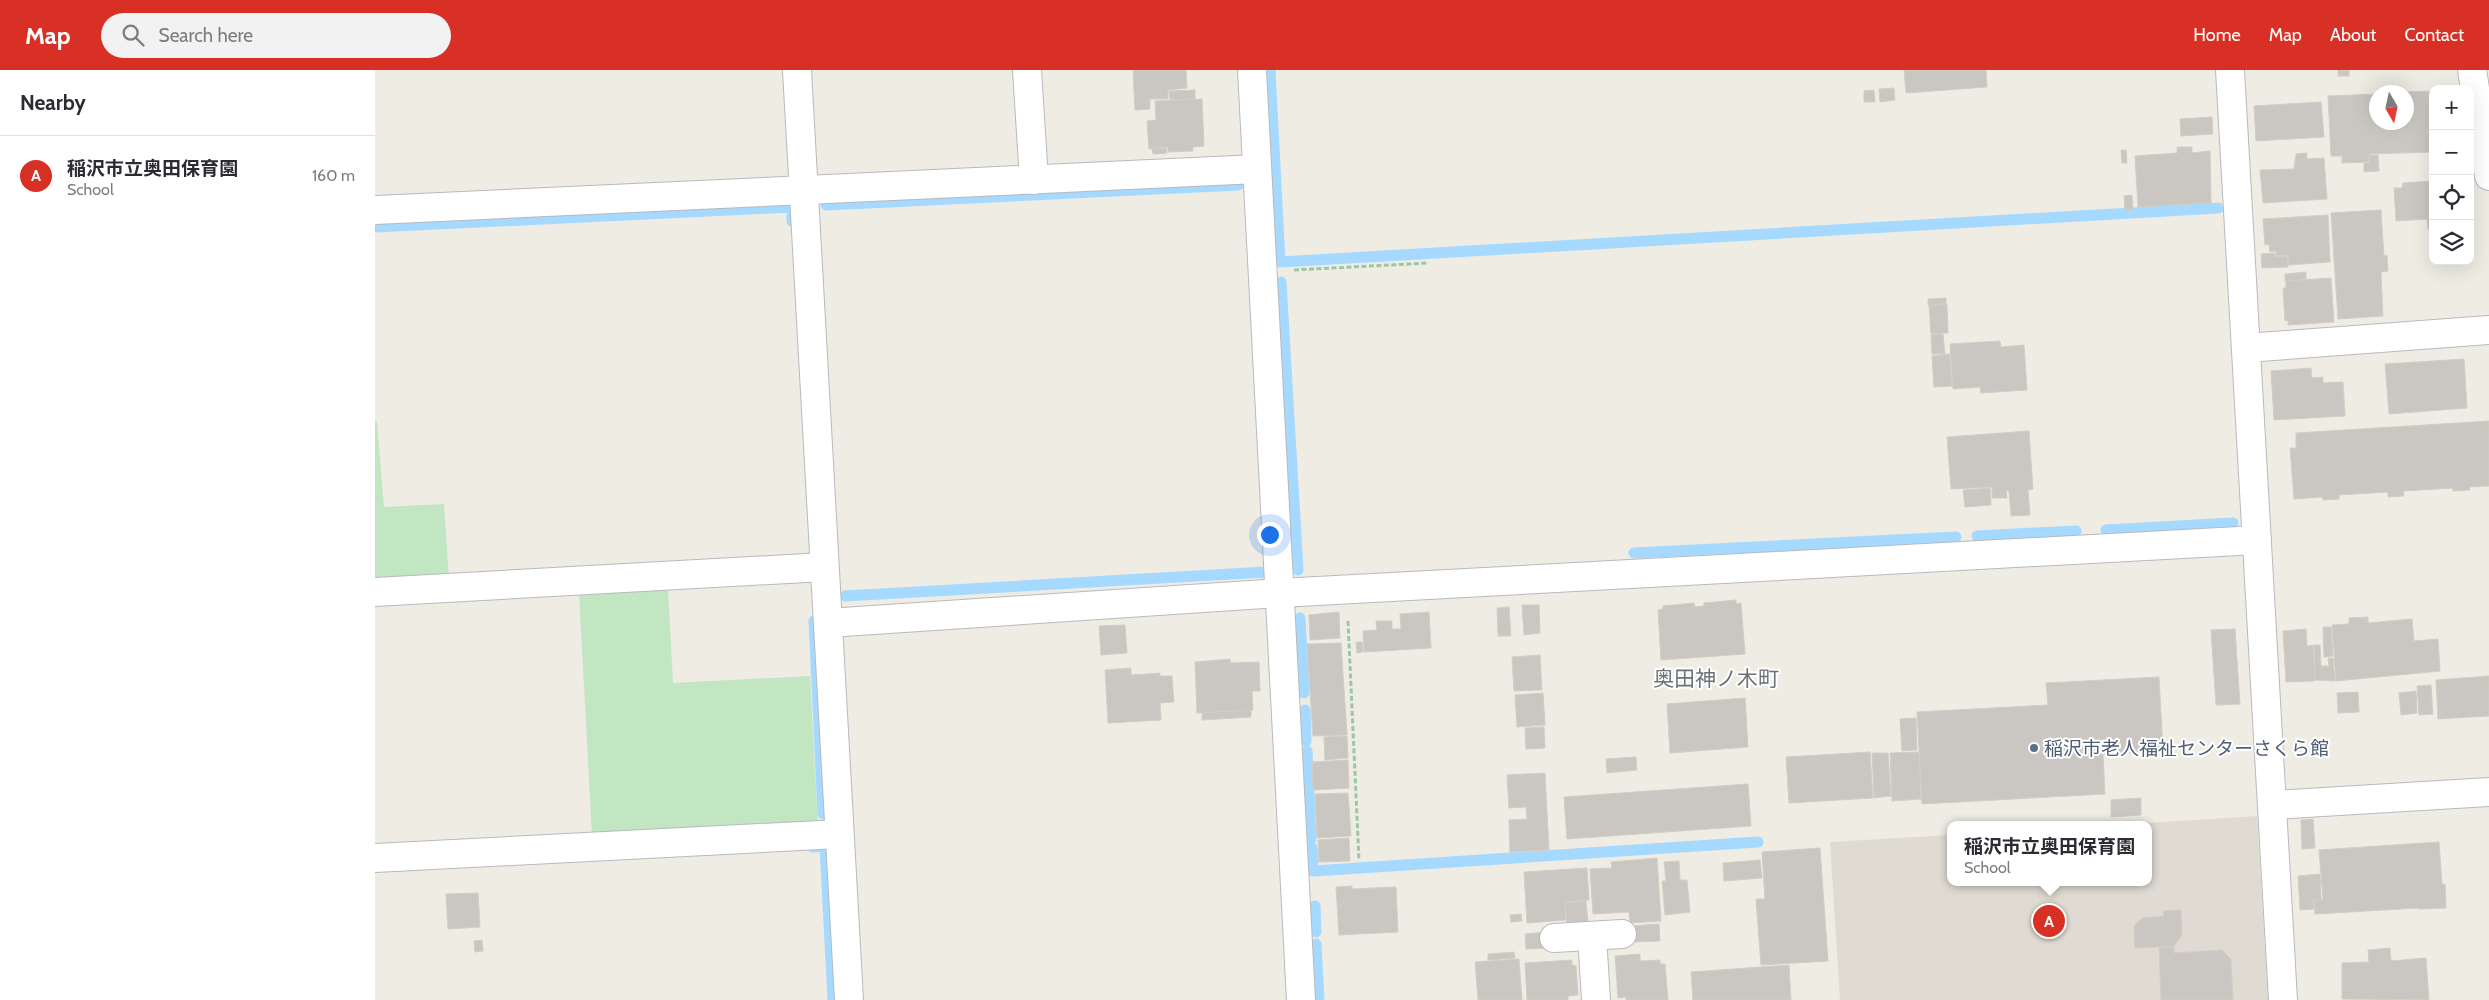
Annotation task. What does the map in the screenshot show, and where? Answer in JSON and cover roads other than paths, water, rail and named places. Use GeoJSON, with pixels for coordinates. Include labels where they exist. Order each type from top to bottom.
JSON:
{"type":"FeatureCollection","features":[{"type":"Feature","properties":{"kind":"street"},"geometry":{"type":"LineString","coordinates":[[797,70],[849,1000]]}},
{"type":"Feature","properties":{"kind":"street"},"geometry":{"type":"LineString","coordinates":[[1027,70],[1034,180]]}},
{"type":"Feature","properties":{"kind":"street"},"geometry":{"type":"LineString","coordinates":[[1252,70],[1301,1000]]}},
{"type":"Feature","properties":{"kind":"street"},"geometry":{"type":"LineString","coordinates":[[2230,70],[2283,1000]]}},
{"type":"Feature","properties":{"kind":"street"},"geometry":{"type":"LineString","coordinates":[[2472,70],[2486,139],[2489,176]]}},
{"type":"Feature","properties":{"kind":"street"},"geometry":{"type":"LineString","coordinates":[[375,210],[1257,170]]}},
{"type":"Feature","properties":{"kind":"street"},"geometry":{"type":"LineString","coordinates":[[2246,348],[2489,330]]}},
{"type":"Feature","properties":{"kind":"street"},"geometry":{"type":"LineString","coordinates":[[828,623],[1347,590],[2257,540]]}},
{"type":"Feature","properties":{"kind":"street"},"geometry":{"type":"LineString","coordinates":[[375,592],[824,567]]}},
{"type":"Feature","properties":{"kind":"street"},"geometry":{"type":"LineString","coordinates":[[2272,805],[2489,792]]}},
{"type":"Feature","properties":{"kind":"street"},"geometry":{"type":"LineString","coordinates":[[375,858],[839,834]]}},
{"type":"Feature","properties":{"kind":"street"},"geometry":{"type":"LineString","coordinates":[[1555,938],[1622,934]]}},
{"type":"Feature","properties":{"kind":"street"},"geometry":{"type":"LineString","coordinates":[[1592,936],[1596,1000]]}},
{"type":"Feature","properties":{"kind":"waterway"},"geometry":{"type":"LineString","coordinates":[[1270,70],[1280,262],[2218,208]]}},
{"type":"Feature","properties":{"kind":"waterway"},"geometry":{"type":"LineString","coordinates":[[826,205],[1238,185]]}},
{"type":"Feature","properties":{"kind":"waterway"},"geometry":{"type":"LineString","coordinates":[[375,227],[792,207],[792,221]]}},
{"type":"Feature","properties":{"kind":"waterway"},"geometry":{"type":"LineString","coordinates":[[1281,282],[1298,570]]}},
{"type":"Feature","properties":{"kind":"waterway"},"geometry":{"type":"LineString","coordinates":[[2106,530],[2233,523]]}},
{"type":"Feature","properties":{"kind":"waterway"},"geometry":{"type":"LineString","coordinates":[[1977,536],[2076,531]]}},
{"type":"Feature","properties":{"kind":"waterway"},"geometry":{"type":"LineString","coordinates":[[1634,553],[1956,537]]}},
{"type":"Feature","properties":{"kind":"waterway"},"geometry":{"type":"LineString","coordinates":[[845,596],[1266,572]]}},
{"type":"Feature","properties":{"kind":"waterway"},"geometry":{"type":"LineString","coordinates":[[1300,618],[1304,693]]}},
{"type":"Feature","properties":{"kind":"waterway"},"geometry":{"type":"LineString","coordinates":[[814,621],[823,814]]}},
{"type":"Feature","properties":{"kind":"waterway"},"geometry":{"type":"LineString","coordinates":[[1305,710],[1306,741]]}},
{"type":"Feature","properties":{"kind":"waterway"},"geometry":{"type":"LineString","coordinates":[[1307,751],[1311,839]]}},
{"type":"Feature","properties":{"kind":"waterway"},"geometry":{"type":"LineString","coordinates":[[1313,871],[1758,842]]}},
{"type":"Feature","properties":{"kind":"waterway"},"geometry":{"type":"LineString","coordinates":[[813,847],[825,846],[833,1000]]}},
{"type":"Feature","properties":{"kind":"waterway"},"geometry":{"type":"LineString","coordinates":[[1312,848],[1313,862]]}},
{"type":"Feature","properties":{"kind":"waterway"},"geometry":{"type":"LineString","coordinates":[[1315,906],[1316,932]]}},
{"type":"Feature","properties":{"kind":"waterway"},"geometry":{"type":"LineString","coordinates":[[1316,944],[1319,1000]]}},
{"type":"Feature","properties":{"kind":"place","name":"稲沢市老人福祉センターさくら館"},"geometry":{"type":"Point","coordinates":[2034,748]}},
{"type":"Feature","properties":{"kind":"place","name":"稲沢市立奥田保育園"},"geometry":{"type":"Point","coordinates":[2049,921]}},
{"type":"Feature","properties":{"kind":"district","name":"奥田神ノ木町"},"geometry":{"type":"Point","coordinates":[1716,679]}}]}
